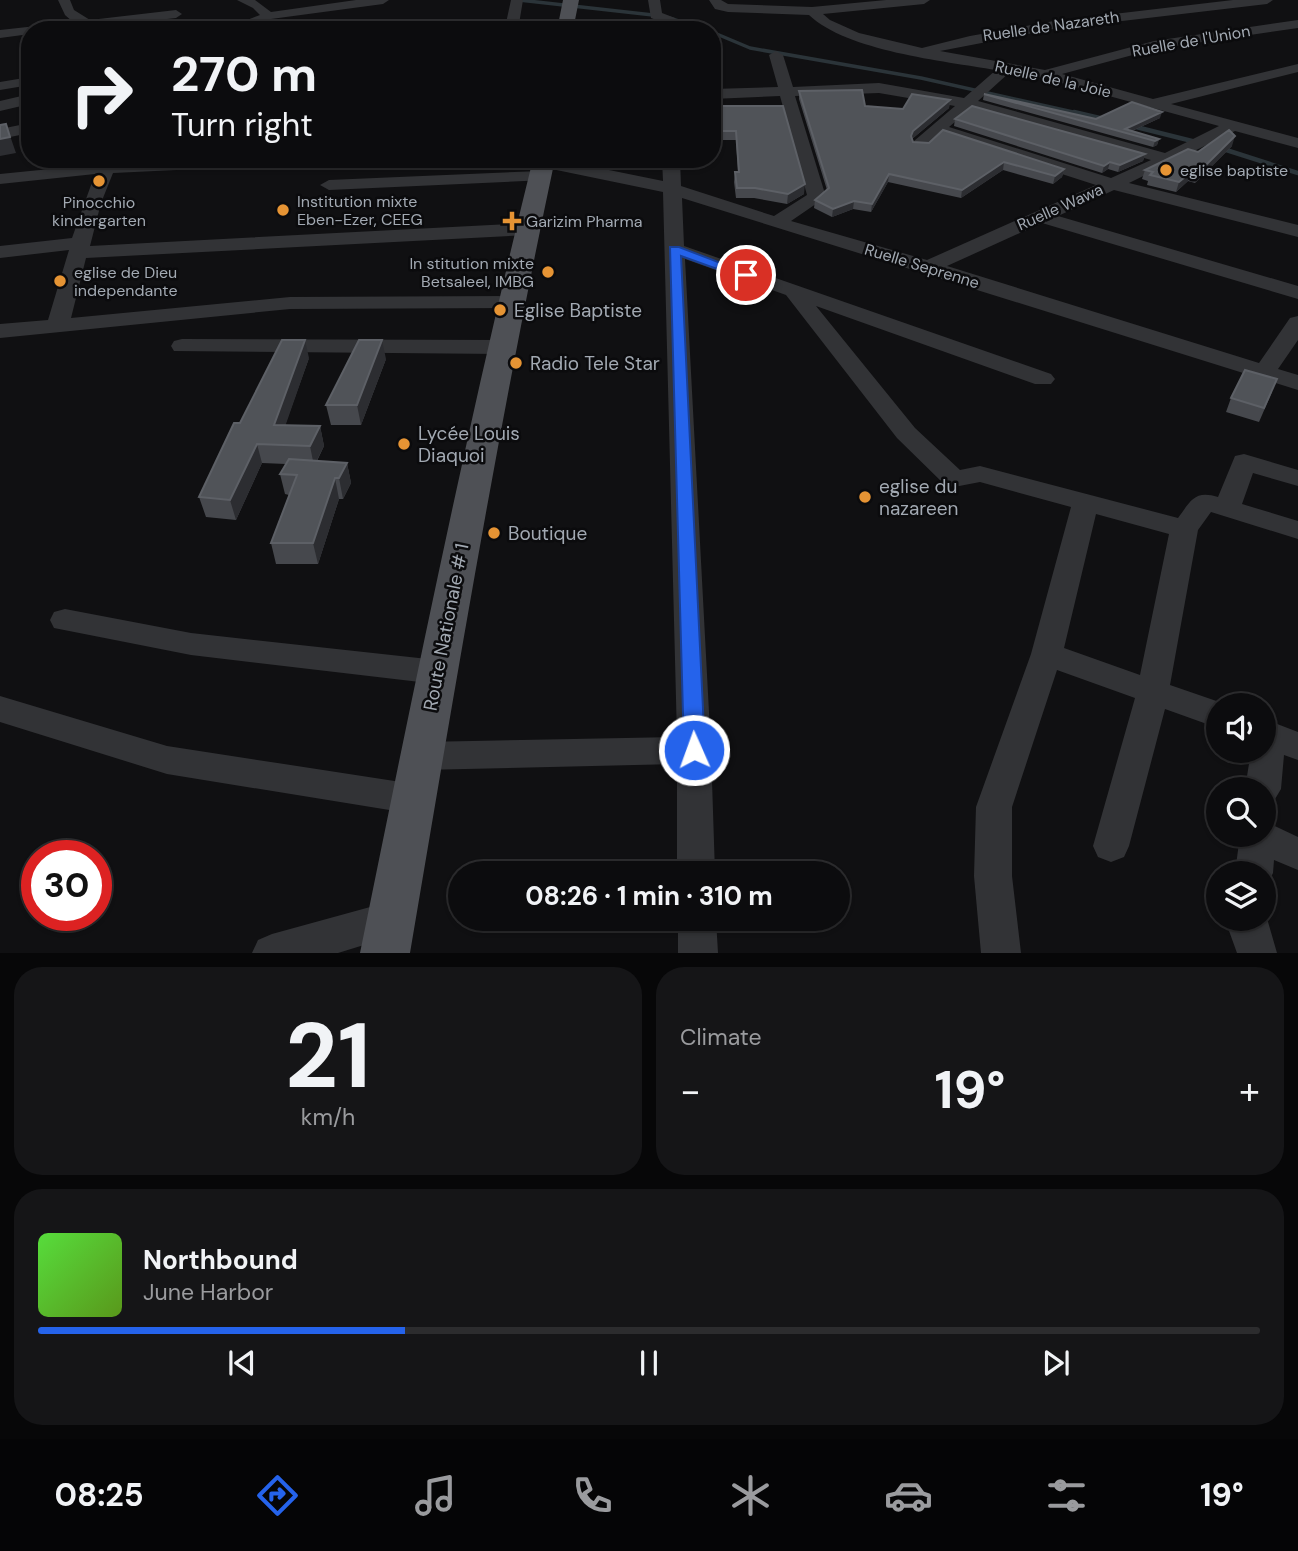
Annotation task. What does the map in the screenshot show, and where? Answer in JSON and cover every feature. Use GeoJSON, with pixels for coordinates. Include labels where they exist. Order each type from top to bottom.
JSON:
{"type":"FeatureCollection","features":[{"type":"Feature","properties":{"kind":"main road","name":"Route Nationale # 1"},"geometry":{"type":"LineString","coordinates":[[388,936],[437,672],[511,302],[542,168]]}},
{"type":"Feature","properties":{"kind":"street"},"geometry":{"type":"LineString","coordinates":[[64,0],[65,9],[71,16],[82,21]]}},
{"type":"Feature","properties":{"kind":"street"},"geometry":{"type":"LineString","coordinates":[[173,21],[187,0]]}},
{"type":"Feature","properties":{"kind":"street"},"geometry":{"type":"LineString","coordinates":[[243,0],[257,5],[268,16]]}},
{"type":"Feature","properties":{"kind":"street"},"geometry":{"type":"LineString","coordinates":[[257,21],[268,16],[383,0]]}},
{"type":"Feature","properties":{"kind":"street"},"geometry":{"type":"LineString","coordinates":[[654,0],[656,15],[670,21]]}},
{"type":"Feature","properties":{"kind":"street"},"geometry":{"type":"LineString","coordinates":[[715,0],[719,6],[728,8],[812,11],[923,0]]}},
{"type":"Feature","properties":{"kind":"street","name":"Ruelle de Nazareth"},"geometry":{"type":"LineString","coordinates":[[919,52],[987,34],[1267,0]]}},
{"type":"Feature","properties":{"kind":"street"},"geometry":{"type":"LineString","coordinates":[[512,21],[516,1]]}},
{"type":"Feature","properties":{"kind":"street","name":"Ruelle de la Joie"},"geometry":{"type":"LineString","coordinates":[[812,11],[813,15],[825,23],[854,36],[919,52],[1044,74],[1298,143]]}},
{"type":"Feature","properties":{"kind":"street"},"geometry":{"type":"LineString","coordinates":[[114,21],[176,14]]}},
{"type":"Feature","properties":{"kind":"street","name":"Ruelle de l'Union"},"geometry":{"type":"LineString","coordinates":[[1044,74],[1154,45],[1298,24]]}},
{"type":"Feature","properties":{"kind":"street"},"geometry":{"type":"LineString","coordinates":[[0,34],[21,31]]}},
{"type":"Feature","properties":{"kind":"street"},"geometry":{"type":"LineString","coordinates":[[776,55],[817,197],[776,223]]}},
{"type":"Feature","properties":{"kind":"street"},"geometry":{"type":"LineString","coordinates":[[920,145],[1009,67]]}},
{"type":"Feature","properties":{"kind":"street"},"geometry":{"type":"LineString","coordinates":[[1153,104],[1298,68]]}},
{"type":"Feature","properties":{"kind":"street"},"geometry":{"type":"LineString","coordinates":[[0,86],[21,83]]}},
{"type":"Feature","properties":{"kind":"street"},"geometry":{"type":"LineString","coordinates":[[721,94],[879,88],[978,95],[1166,159]]}},
{"type":"Feature","properties":{"kind":"street"},"geometry":{"type":"LineString","coordinates":[[0,106],[21,101]]}},
{"type":"Feature","properties":{"kind":"street"},"geometry":{"type":"LineString","coordinates":[[1259,132],[1298,125]]}},
{"type":"Feature","properties":{"kind":"street"},"geometry":{"type":"LineString","coordinates":[[1211,138],[1232,126]]}},
{"type":"Feature","properties":{"kind":"street"},"geometry":{"type":"LineString","coordinates":[[938,128],[1111,184],[1298,230]]}},
{"type":"Feature","properties":{"kind":"street"},"geometry":{"type":"LineString","coordinates":[[0,134],[21,130]]}},
{"type":"Feature","properties":{"kind":"street","name":"Ruelle Wawa"},"geometry":{"type":"LineString","coordinates":[[929,267],[1211,138]]}},
{"type":"Feature","properties":{"kind":"street"},"geometry":{"type":"LineString","coordinates":[[0,179],[75,168]]}},
{"type":"Feature","properties":{"kind":"street"},"geometry":{"type":"LineString","coordinates":[[58,324],[78,248],[107,168]]}},
{"type":"Feature","properties":{"kind":"street"},"geometry":{"type":"LineString","coordinates":[[329,185],[520,168]]}},
{"type":"Feature","properties":{"kind":"street","name":"Ruelle Seprenne"},"geometry":{"type":"LineString","coordinates":[[554,168],[670,188],[1298,383]]}},
{"type":"Feature","properties":{"kind":"street"},"geometry":{"type":"LineString","coordinates":[[671,168],[694,750],[696,861]]}},
{"type":"Feature","properties":{"kind":"street"},"geometry":{"type":"LineString","coordinates":[[1038,216],[1298,293]]}},
{"type":"Feature","properties":{"kind":"street"},"geometry":{"type":"LineString","coordinates":[[0,252],[527,229]]}},
{"type":"Feature","properties":{"kind":"street"},"geometry":{"type":"LineString","coordinates":[[675,249],[1043,379]]}},
{"type":"Feature","properties":{"kind":"street"},"geometry":{"type":"LineString","coordinates":[[794,292],[906,433],[954,479],[980,474],[1085,505],[1184,529]]}},
{"type":"Feature","properties":{"kind":"street"},"geometry":{"type":"LineString","coordinates":[[0,331],[290,303],[511,302]]}},
{"type":"Feature","properties":{"kind":"street"},"geometry":{"type":"LineString","coordinates":[[1265,372],[1298,323]]}},
{"type":"Feature","properties":{"kind":"street"},"geometry":{"type":"LineString","coordinates":[[182,346],[502,347]]}},
{"type":"Feature","properties":{"kind":"street"},"geometry":{"type":"LineString","coordinates":[[1227,508],[1244,462],[1298,478]]}},
{"type":"Feature","properties":{"kind":"street"},"geometry":{"type":"LineString","coordinates":[[1111,846],[1153,692],[1184,529],[1205,502],[1298,530]]}},
{"type":"Feature","properties":{"kind":"street"},"geometry":{"type":"LineString","coordinates":[[1001,953],[993,876],[994,807],[1047,654],[1085,505]]}},
{"type":"Feature","properties":{"kind":"street"},"geometry":{"type":"LineString","coordinates":[[65,620],[191,645],[437,672]]}},
{"type":"Feature","properties":{"kind":"street"},"geometry":{"type":"LineString","coordinates":[[1047,654],[1206,711]]}},
{"type":"Feature","properties":{"kind":"street"},"geometry":{"type":"LineString","coordinates":[[0,709],[167,760],[414,799]]}},
{"type":"Feature","properties":{"kind":"street"},"geometry":{"type":"LineString","coordinates":[[1266,777],[1277,737]]}},
{"type":"Feature","properties":{"kind":"street"},"geometry":{"type":"LineString","coordinates":[[421,756],[694,750]]}},
{"type":"Feature","properties":{"kind":"street"},"geometry":{"type":"LineString","coordinates":[[1276,844],[1298,854]]}},
{"type":"Feature","properties":{"kind":"street"},"geometry":{"type":"LineString","coordinates":[[697,931],[698,953]]}},
{"type":"Feature","properties":{"kind":"street"},"geometry":{"type":"LineString","coordinates":[[1249,931],[1257,953]]}},
{"type":"Feature","properties":{"kind":"street"},"geometry":{"type":"LineString","coordinates":[[272,953],[388,936]]}},
{"type":"Feature","properties":{"kind":"building"},"geometry":{"type":"Polygon","coordinates":[[[862,90],[865,106],[903,109],[912,94],[950,100],[913,131],[913,142],[929,143],[943,130],[1064,169],[1055,176],[1004,162],[962,190],[889,174],[872,204],[854,201],[833,209],[815,200],[829,188],[799,91],[862,90]]]}},
{"type":"Feature","properties":{"kind":"building"},"geometry":{"type":"Polygon","coordinates":[[[984,94],[1096,119],[1132,102],[1162,112],[1125,129],[1159,139],[1155,141],[984,94]]]}},
{"type":"Feature","properties":{"kind":"building"},"geometry":{"type":"Polygon","coordinates":[[[721,106],[783,106],[805,184],[788,194],[755,188],[737,188],[735,172],[739,172],[736,131],[721,131],[721,106]]]}},
{"type":"Feature","properties":{"kind":"building"},"geometry":{"type":"Polygon","coordinates":[[[972,106],[1145,154],[1120,165],[1110,162],[1104,166],[955,119],[972,106]]]}},
{"type":"Feature","properties":{"kind":"building"},"geometry":{"type":"Polygon","coordinates":[[[6,124],[10,137],[0,139],[0,125],[6,124]]]}},
{"type":"Feature","properties":{"kind":"building"},"geometry":{"type":"Polygon","coordinates":[[[1229,130],[1235,136],[1198,173],[1191,172],[1179,182],[1150,175],[1153,172],[1145,170],[1188,149],[1198,152],[1229,130]]]}},
{"type":"Feature","properties":{"kind":"building"},"geometry":{"type":"Polygon","coordinates":[[[282,340],[305,340],[274,425],[320,426],[310,446],[257,444],[230,500],[199,497],[234,423],[240,423],[282,340]]]}},
{"type":"Feature","properties":{"kind":"building"},"geometry":{"type":"Polygon","coordinates":[[[359,340],[382,340],[357,405],[326,405],[359,340]]]}},
{"type":"Feature","properties":{"kind":"building"},"geometry":{"type":"Polygon","coordinates":[[[1245,370],[1277,379],[1264,408],[1231,398],[1245,370]]]}},
{"type":"Feature","properties":{"kind":"building"},"geometry":{"type":"Polygon","coordinates":[[[289,459],[347,463],[339,478],[335,478],[313,543],[271,543],[297,475],[280,474],[289,459]]]}},
{"type":"Feature","properties":{"kind":"waterway"},"geometry":{"type":"LineString","coordinates":[[519,0],[653,15]]}},
{"type":"Feature","properties":{"kind":"waterway"},"geometry":{"type":"LineString","coordinates":[[669,18],[678,21]]}},
{"type":"Feature","properties":{"kind":"waterway"},"geometry":{"type":"LineString","coordinates":[[721,36],[750,48],[921,78],[1082,114]]}},
{"type":"Feature","properties":{"kind":"waterway"},"geometry":{"type":"LineString","coordinates":[[1074,112],[1104,119]]}},
{"type":"Feature","properties":{"kind":"waterway"},"geometry":{"type":"LineString","coordinates":[[1132,126],[1196,142]]}},
{"type":"Feature","properties":{"kind":"waterway"},"geometry":{"type":"LineString","coordinates":[[1220,148],[1298,173]]}},
{"type":"Feature","properties":{"kind":"place","name":"eglise baptiste"},"geometry":{"type":"Point","coordinates":[1166,170]}},
{"type":"Feature","properties":{"kind":"place","name":"Pinocchio kindergarten"},"geometry":{"type":"Point","coordinates":[99,181]}},
{"type":"Feature","properties":{"kind":"place","name":"Institution mixte Eben-Ezer, CEEG"},"geometry":{"type":"Point","coordinates":[283,210]}},
{"type":"Feature","properties":{"kind":"place","name":"Garizim Pharma"},"geometry":{"type":"Point","coordinates":[512,221]}},
{"type":"Feature","properties":{"kind":"place","name":"In stitution mixte Betsaleel, IMBG"},"geometry":{"type":"Point","coordinates":[548,272]}},
{"type":"Feature","properties":{"kind":"place","name":"eglise de Dieu independante"},"geometry":{"type":"Point","coordinates":[60,281]}},
{"type":"Feature","properties":{"kind":"place","name":"Eglise Baptiste"},"geometry":{"type":"Point","coordinates":[500,310]}},
{"type":"Feature","properties":{"kind":"place","name":"Radio Tele Star"},"geometry":{"type":"Point","coordinates":[516,363]}},
{"type":"Feature","properties":{"kind":"place","name":"Lycée Louis Diaquoi"},"geometry":{"type":"Point","coordinates":[404,444]}},
{"type":"Feature","properties":{"kind":"place","name":"eglise du nazareen"},"geometry":{"type":"Point","coordinates":[865,497]}},
{"type":"Feature","properties":{"kind":"place","name":"Boutique"},"geometry":{"type":"Point","coordinates":[494,533]}},
{"type":"Feature","properties":{"kind":"route"},"geometry":{"type":"LineString","coordinates":[[694,750],[675,249],[746,275]]}}]}
